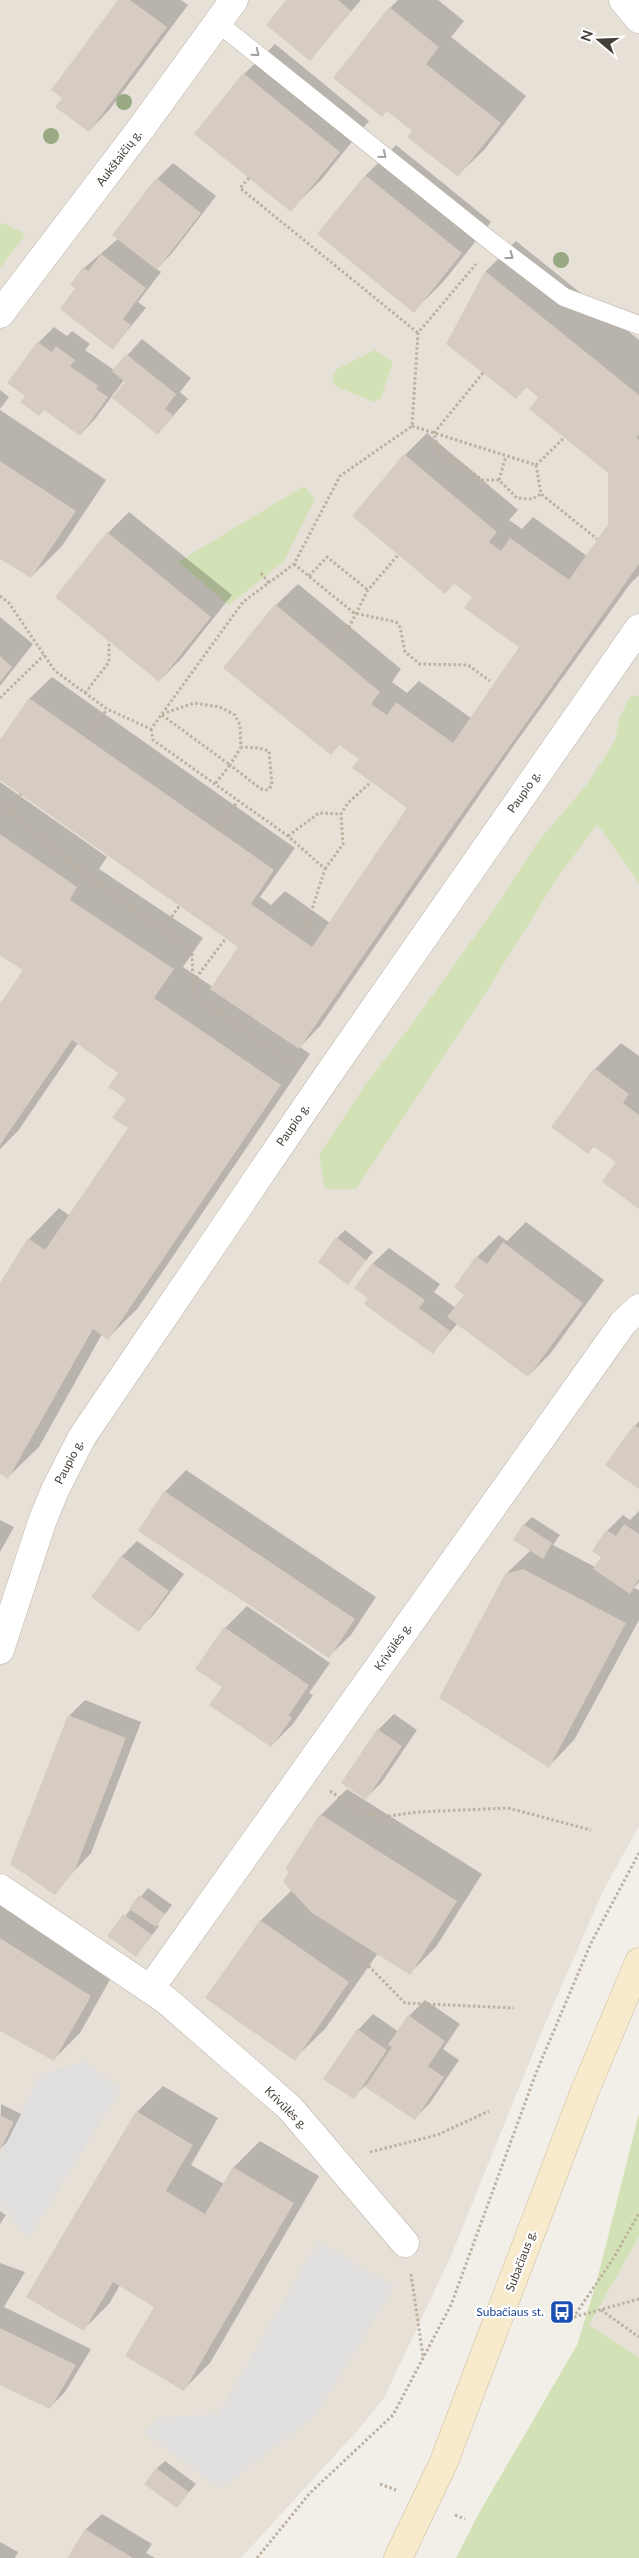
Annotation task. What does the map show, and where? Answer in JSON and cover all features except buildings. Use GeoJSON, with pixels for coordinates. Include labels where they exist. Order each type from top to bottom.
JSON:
{"type":"FeatureCollection","features":[{"type":"Feature","properties":{"kind":"main road","name":"Subačiaus g."},"geometry":{"type":"LineString","coordinates":[[398,2558],[443,2464],[584,2093],[639,1962]]}},
{"type":"Feature","properties":{"kind":"street","name":"Aukštaičių g."},"geometry":{"type":"LineString","coordinates":[[0,314],[234,0]]}},
{"type":"Feature","properties":{"kind":"street"},"geometry":{"type":"LineString","coordinates":[[624,0],[639,19]]}},
{"type":"Feature","properties":{"kind":"street","name":"Paupio g."},"geometry":{"type":"LineString","coordinates":[[0,1650],[42,1522],[55,1490],[82,1437],[321,1084],[639,628]]}},
{"type":"Feature","properties":{"kind":"street","name":"Krivūlės g."},"geometry":{"type":"LineString","coordinates":[[150,1989],[550,1424],[623,1323],[639,1308]]}},
{"type":"Feature","properties":{"kind":"street","name":"Krivūlės g."},"geometry":{"type":"LineString","coordinates":[[0,1888],[166,2000],[290,2108],[405,2244]]}},
{"type":"Feature","properties":{"kind":"lane"},"geometry":{"type":"LineString","coordinates":[[218,23],[493,243],[564,297],[639,325]]}},
{"type":"Feature","properties":{"kind":"path"},"geometry":{"type":"LineString","coordinates":[[248,178],[240,188],[418,334]]}},
{"type":"Feature","properties":{"kind":"path"},"geometry":{"type":"LineString","coordinates":[[412,426],[418,334],[481,258]]}},
{"type":"Feature","properties":{"kind":"path"},"geometry":{"type":"LineString","coordinates":[[434,433],[483,373]]}},
{"type":"Feature","properties":{"kind":"path"},"geometry":{"type":"LineString","coordinates":[[412,426],[536,465]]}},
{"type":"Feature","properties":{"kind":"path"},"geometry":{"type":"LineString","coordinates":[[150,729],[243,602],[294,564],[340,476],[412,426]]}},
{"type":"Feature","properties":{"kind":"path"},"geometry":{"type":"LineString","coordinates":[[434,433],[439,454],[458,461],[482,480],[499,480],[517,498],[532,499],[541,494]]}},
{"type":"Feature","properties":{"kind":"path"},"geometry":{"type":"LineString","coordinates":[[536,465],[564,438]]}},
{"type":"Feature","properties":{"kind":"path"},"geometry":{"type":"LineString","coordinates":[[499,480],[506,456]]}},
{"type":"Feature","properties":{"kind":"path"},"geometry":{"type":"LineString","coordinates":[[536,465],[541,494],[597,539]]}},
{"type":"Feature","properties":{"kind":"path"},"geometry":{"type":"LineString","coordinates":[[328,648],[347,631],[354,613],[368,590],[398,556]]}},
{"type":"Feature","properties":{"kind":"path"},"geometry":{"type":"LineString","coordinates":[[309,576],[327,557],[368,590]]}},
{"type":"Feature","properties":{"kind":"path"},"geometry":{"type":"LineString","coordinates":[[294,564],[354,613],[396,622],[400,627],[405,652],[420,664],[468,665],[490,680]]}},
{"type":"Feature","properties":{"kind":"path"},"geometry":{"type":"LineString","coordinates":[[261,573],[269,583]]}},
{"type":"Feature","properties":{"kind":"path"},"geometry":{"type":"LineString","coordinates":[[0,596],[8,602],[55,671],[107,709],[150,729],[153,740],[288,836],[325,870]]}},
{"type":"Feature","properties":{"kind":"path"},"geometry":{"type":"LineString","coordinates":[[85,693],[109,662],[109,641]]}},
{"type":"Feature","properties":{"kind":"path"},"geometry":{"type":"LineString","coordinates":[[0,698],[44,655]]}},
{"type":"Feature","properties":{"kind":"path"},"geometry":{"type":"LineString","coordinates":[[161,715],[194,703],[220,707],[235,715],[240,725],[240,747],[230,765],[215,784]]}},
{"type":"Feature","properties":{"kind":"path"},"geometry":{"type":"LineString","coordinates":[[87,738],[107,709]]}},
{"type":"Feature","properties":{"kind":"path"},"geometry":{"type":"LineString","coordinates":[[161,715],[261,789],[268,790],[272,785],[269,751],[260,748],[240,747]]}},
{"type":"Feature","properties":{"kind":"path"},"geometry":{"type":"LineString","coordinates":[[302,940],[325,870],[343,844],[341,814],[348,803],[371,782]]}},
{"type":"Feature","properties":{"kind":"path"},"geometry":{"type":"LineString","coordinates":[[8,811],[20,794]]}},
{"type":"Feature","properties":{"kind":"path"},"geometry":{"type":"LineString","coordinates":[[217,830],[238,800]]}},
{"type":"Feature","properties":{"kind":"path"},"geometry":{"type":"LineString","coordinates":[[0,804],[78,869],[192,950],[193,993],[321,1084]]}},
{"type":"Feature","properties":{"kind":"path"},"geometry":{"type":"LineString","coordinates":[[288,836],[319,813],[341,814]]}},
{"type":"Feature","properties":{"kind":"path"},"geometry":{"type":"LineString","coordinates":[[163,929],[180,905]]}},
{"type":"Feature","properties":{"kind":"path"},"geometry":{"type":"LineString","coordinates":[[193,982],[226,938]]}},
{"type":"Feature","properties":{"kind":"path"},"geometry":{"type":"LineString","coordinates":[[304,1772],[355,1808],[382,1817],[418,1812],[508,1808],[591,1830]]}},
{"type":"Feature","properties":{"kind":"path"},"geometry":{"type":"LineString","coordinates":[[257,2558],[310,2493],[393,2415],[451,2304],[536,2073],[591,1943],[639,1853]]}},
{"type":"Feature","properties":{"kind":"path"},"geometry":{"type":"LineString","coordinates":[[351,1948],[405,2003],[514,2008]]}},
{"type":"Feature","properties":{"kind":"path"},"geometry":{"type":"LineString","coordinates":[[335,2161],[437,2135],[489,2111]]}},
{"type":"Feature","properties":{"kind":"path"},"geometry":{"type":"LineString","coordinates":[[639,2213],[613,2259],[574,2318],[639,2299]]}},
{"type":"Feature","properties":{"kind":"path"},"geometry":{"type":"LineString","coordinates":[[405,2244],[420,2323],[423,2356]]}},
{"type":"Feature","properties":{"kind":"path"},"geometry":{"type":"LineString","coordinates":[[600,2310],[639,2337]]}},
{"type":"Feature","properties":{"kind":"shaded area"},"geometry":{"type":"Polygon","coordinates":[[[0,0],[639,0],[639,1826],[603,1891],[542,2031],[451,2256],[384,2398],[357,2431],[241,2558],[0,2558],[0,268],[25,235],[0,222],[0,0]]]}},
{"type":"Feature","properties":{"kind":"shaded area"},"geometry":{"type":"Polygon","coordinates":[[[85,2061],[121,2089],[28,2239],[0,2202],[0,2155],[39,2075],[85,2061]]]}},
{"type":"Feature","properties":{"kind":"shaded area"},"geometry":{"type":"Polygon","coordinates":[[[639,2237],[639,2357],[589,2325],[639,2237]]]}},
{"type":"Feature","properties":{"kind":"shaded area"},"geometry":{"type":"Polygon","coordinates":[[[318,2241],[395,2287],[315,2416],[220,2489],[145,2433],[161,2417],[218,2414],[318,2241]]]}},
{"type":"Feature","properties":{"kind":"green space"},"geometry":{"type":"Polygon","coordinates":[[[0,222],[26,234],[0,268],[0,222]]]}},
{"type":"Feature","properties":{"kind":"green space"},"geometry":{"type":"Polygon","coordinates":[[[375,350],[393,362],[381,398],[374,402],[335,386],[332,379],[337,369],[375,350]]]}},
{"type":"Feature","properties":{"kind":"green space"},"geometry":{"type":"Polygon","coordinates":[[[304,486],[315,499],[284,561],[229,605],[178,562],[304,486]]]}},
{"type":"Feature","properties":{"kind":"green space"},"geometry":{"type":"Polygon","coordinates":[[[631,695],[639,696],[639,883],[597,824],[558,877],[481,1000],[356,1189],[325,1189],[319,1155],[365,1085],[415,1020],[495,908],[537,843],[587,784],[615,741],[620,716],[631,695]]]}},
{"type":"Feature","properties":{"kind":"green space"},"geometry":{"type":"Polygon","coordinates":[[[639,2114],[639,2237],[589,2325],[639,2357],[639,2558],[456,2558],[479,2513],[577,2345],[596,2284],[639,2114]]]}},
{"type":"Feature","properties":{"kind":"place","name":"Subačiaus st."},"geometry":{"type":"Point","coordinates":[562,2312]}}]}
